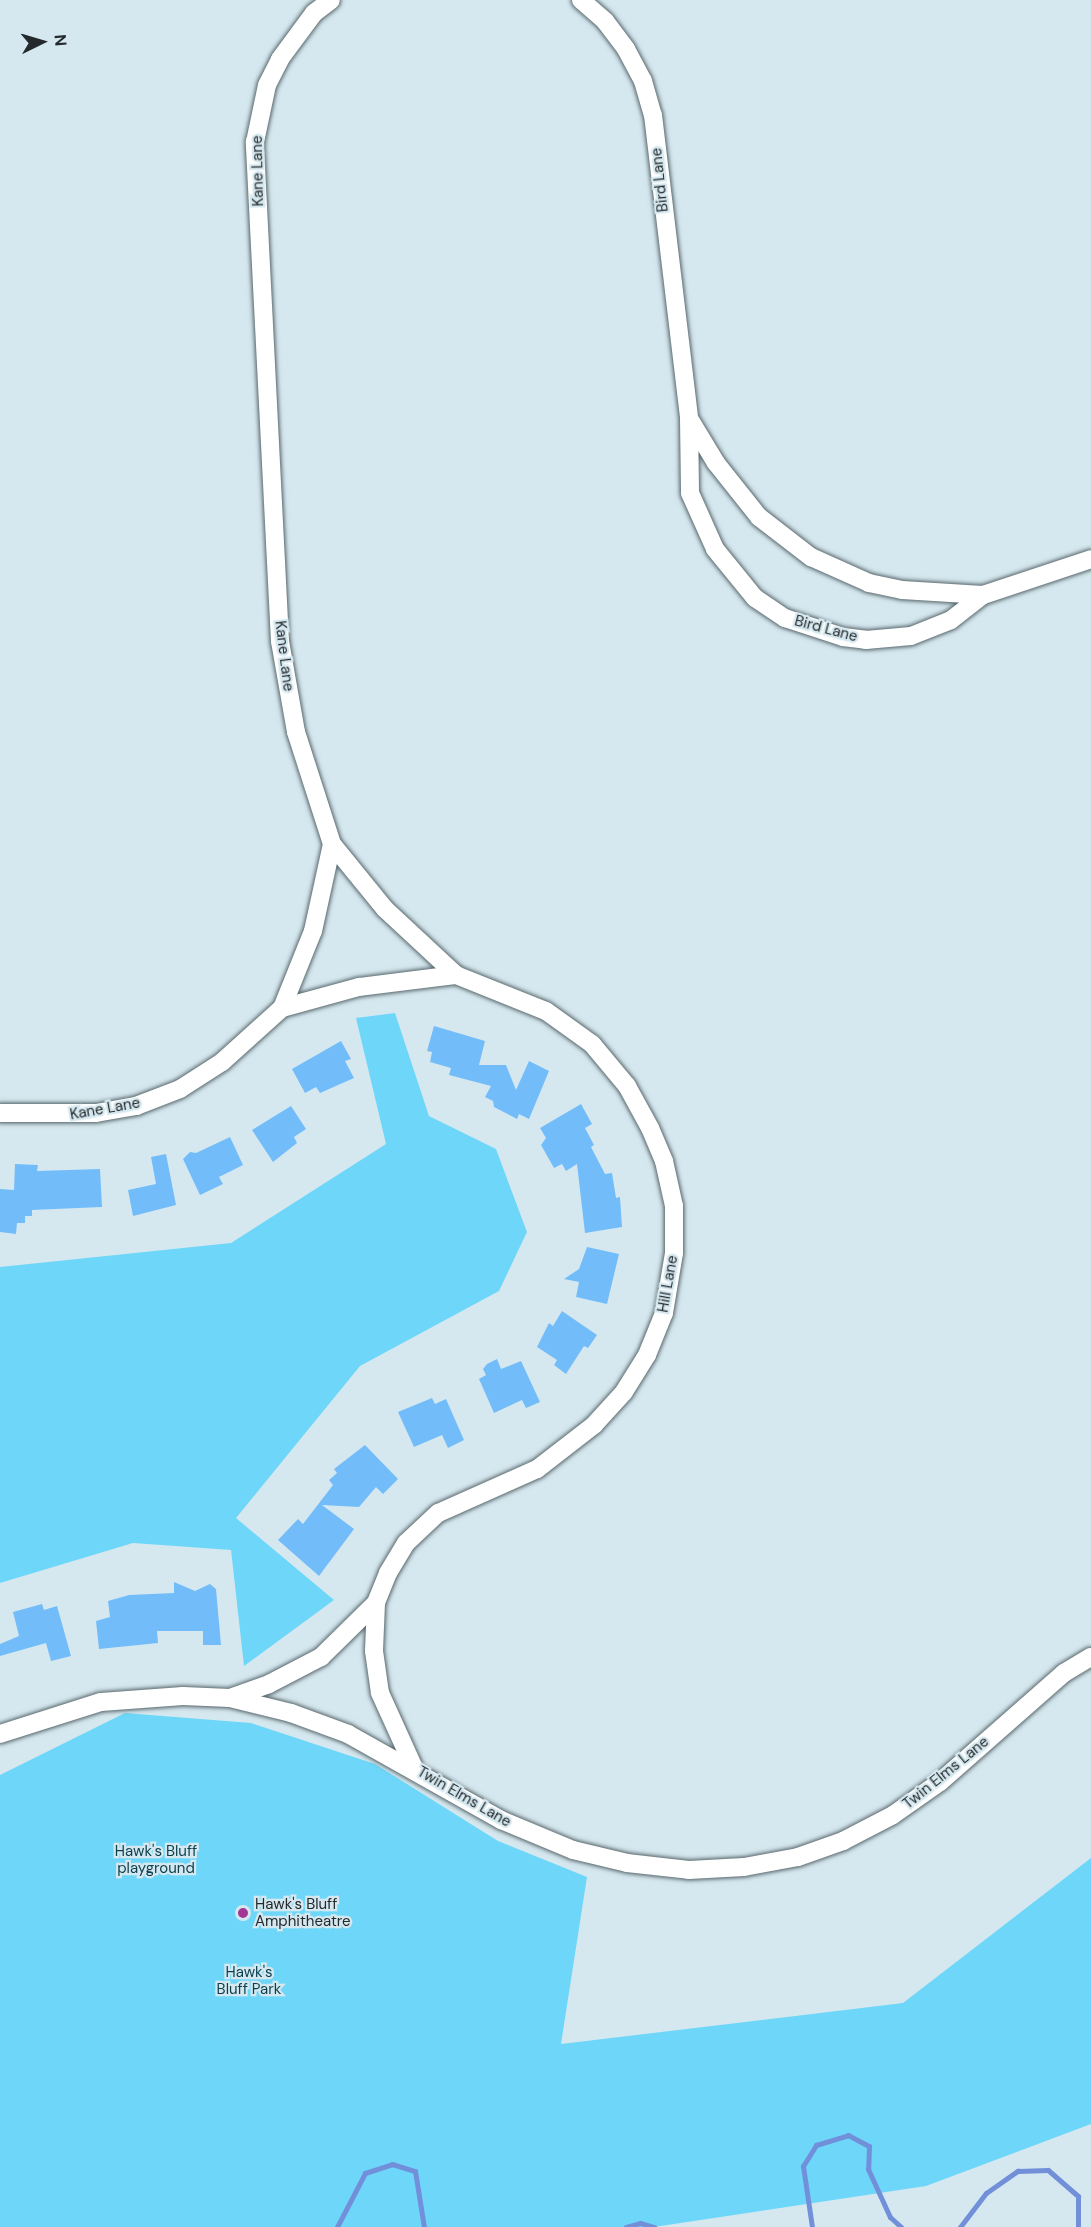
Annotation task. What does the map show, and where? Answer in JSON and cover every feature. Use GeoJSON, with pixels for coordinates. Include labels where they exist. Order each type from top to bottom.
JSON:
{"type":"FeatureCollection","features":[{"type":"Feature","properties":{"kind":"street","name":"Kane Lane"},"geometry":{"type":"LineString","coordinates":[[0,1113],[66,1116],[136,1106],[180,1089],[222,1062],[282,1008],[313,931],[332,844],[296,732],[280,641],[255,142],[267,85],[280,59],[314,13],[331,0]]}},
{"type":"Feature","properties":{"kind":"street","name":"Bird Lane"},"geometry":{"type":"LineString","coordinates":[[581,0],[605,21],[626,49],[643,81],[653,115],[689,419],[690,493],[701,523],[734,576],[755,598],[785,618],[843,637],[866,640],[911,636],[951,620],[983,595],[1091,559]]}},
{"type":"Feature","properties":{"kind":"street","name":"Bird Lane"},"geometry":{"type":"LineString","coordinates":[[689,419],[716,463],[759,517],[811,557],[840,573],[880,585],[983,595]]}},
{"type":"Feature","properties":{"kind":"street"},"geometry":{"type":"LineString","coordinates":[[332,844],[385,909],[456,975]]}},
{"type":"Feature","properties":{"kind":"street"},"geometry":{"type":"LineString","coordinates":[[282,1008],[359,987],[456,975]]}},
{"type":"Feature","properties":{"kind":"street","name":"Hill Lane"},"geometry":{"type":"LineString","coordinates":[[376,1603],[406,1543],[438,1513],[537,1469],[594,1425],[624,1392],[647,1355],[664,1313],[674,1253],[674,1206],[664,1161],[627,1086],[592,1044],[546,1011],[456,975]]}},
{"type":"Feature","properties":{"kind":"street"},"geometry":{"type":"LineString","coordinates":[[230,1698],[269,1684],[321,1657],[376,1603]]}},
{"type":"Feature","properties":{"kind":"street"},"geometry":{"type":"LineString","coordinates":[[376,1603],[374,1651],[380,1694],[414,1768]]}},
{"type":"Feature","properties":{"kind":"street","name":"Twin Elms Lane"},"geometry":{"type":"LineString","coordinates":[[0,1734],[101,1702],[183,1696],[230,1698],[291,1713],[348,1734],[414,1768],[501,1820],[573,1850],[627,1863],[689,1870],[744,1867],[831,1845],[893,1815],[940,1782],[1064,1673],[1091,1657]]}},
{"type":"Feature","properties":{"kind":"green space"},"geometry":{"type":"Polygon","coordinates":[[[395,1013],[429,1116],[496,1149],[527,1232],[499,1291],[360,1366],[236,1518],[334,1600],[244,1666],[231,1550],[133,1543],[0,1583],[0,1267],[231,1243],[386,1144],[356,1018],[395,1013]]]}},
{"type":"Feature","properties":{"kind":"green space","name":"Hawk's Bluff Park"},"geometry":{"type":"Polygon","coordinates":[[[125,1713],[251,1723],[375,1764],[498,1841],[587,1877],[561,2044],[903,2003],[1091,1858],[1091,2124],[926,2186],[654,2227],[0,2227],[0,1775],[125,1713]]]}},
{"type":"Feature","properties":{"kind":"building"},"geometry":{"type":"Polygon","coordinates":[[[434,1026],[485,1041],[479,1065],[506,1065],[516,1090],[529,1061],[549,1071],[529,1119],[519,1114],[517,1119],[494,1107],[493,1101],[485,1097],[491,1086],[449,1075],[451,1068],[430,1062],[432,1052],[427,1051],[434,1026]]]}},
{"type":"Feature","properties":{"kind":"building"},"geometry":{"type":"Polygon","coordinates":[[[341,1041],[351,1059],[345,1061],[354,1078],[320,1093],[316,1087],[305,1093],[292,1069],[341,1041]]]}},
{"type":"Feature","properties":{"kind":"building"},"geometry":{"type":"Polygon","coordinates":[[[581,1104],[592,1124],[585,1128],[594,1145],[591,1147],[605,1174],[612,1173],[616,1198],[620,1197],[622,1227],[585,1233],[577,1164],[566,1171],[562,1164],[554,1168],[541,1145],[546,1138],[540,1128],[581,1104]]]}},
{"type":"Feature","properties":{"kind":"building"},"geometry":{"type":"Polygon","coordinates":[[[291,1106],[306,1129],[294,1137],[297,1143],[273,1162],[252,1130],[291,1106]]]}},
{"type":"Feature","properties":{"kind":"building"},"geometry":{"type":"Polygon","coordinates":[[[230,1137],[243,1165],[219,1177],[223,1184],[200,1195],[183,1159],[190,1152],[196,1153],[230,1137]]]}},
{"type":"Feature","properties":{"kind":"building"},"geometry":{"type":"Polygon","coordinates":[[[166,1154],[176,1205],[133,1216],[128,1190],[156,1184],[151,1157],[166,1154]]]}},
{"type":"Feature","properties":{"kind":"building"},"geometry":{"type":"Polygon","coordinates":[[[15,1164],[38,1165],[37,1171],[100,1169],[102,1207],[32,1210],[32,1216],[25,1216],[25,1223],[17,1223],[16,1234],[0,1232],[0,1189],[14,1190],[15,1164]]]}},
{"type":"Feature","properties":{"kind":"building"},"geometry":{"type":"Polygon","coordinates":[[[587,1247],[619,1254],[607,1304],[576,1297],[579,1282],[564,1279],[579,1269],[587,1247]]]}},
{"type":"Feature","properties":{"kind":"building"},"geometry":{"type":"Polygon","coordinates":[[[562,1311],[597,1335],[588,1348],[584,1346],[566,1374],[554,1365],[557,1360],[537,1347],[549,1323],[553,1326],[562,1311]]]}},
{"type":"Feature","properties":{"kind":"building"},"geometry":{"type":"Polygon","coordinates":[[[497,1359],[501,1369],[521,1361],[540,1402],[526,1408],[522,1400],[494,1413],[479,1379],[486,1375],[483,1369],[487,1364],[497,1359]]]}},
{"type":"Feature","properties":{"kind":"building"},"geometry":{"type":"Polygon","coordinates":[[[432,1398],[435,1404],[446,1399],[464,1440],[448,1448],[442,1435],[414,1447],[398,1412],[432,1398]]]}},
{"type":"Feature","properties":{"kind":"building"},"geometry":{"type":"Polygon","coordinates":[[[365,1445],[398,1479],[383,1494],[376,1487],[359,1507],[322,1505],[354,1529],[319,1576],[278,1540],[298,1519],[303,1524],[333,1485],[329,1480],[337,1473],[334,1469],[365,1445]]]}},
{"type":"Feature","properties":{"kind":"building"},"geometry":{"type":"Polygon","coordinates":[[[174,1582],[195,1591],[210,1584],[216,1589],[221,1645],[203,1645],[203,1631],[157,1631],[158,1643],[99,1649],[96,1621],[110,1617],[108,1601],[129,1595],[174,1593],[174,1582]]]}},
{"type":"Feature","properties":{"kind":"building"},"geometry":{"type":"Polygon","coordinates":[[[42,1604],[44,1610],[57,1606],[71,1656],[51,1661],[46,1643],[0,1656],[0,1644],[19,1636],[13,1612],[42,1604]]]}},
{"type":"Feature","properties":{"kind":"waterway"},"geometry":{"type":"LineString","coordinates":[[812,2227],[803,2166],[816,2145],[848,2135],[869,2146],[868,2169],[890,2217],[901,2227]]}},
{"type":"Feature","properties":{"kind":"waterway"},"geometry":{"type":"LineString","coordinates":[[337,2227],[365,2173],[392,2164],[415,2171],[424,2227]]}},
{"type":"Feature","properties":{"kind":"waterway"},"geometry":{"type":"LineString","coordinates":[[960,2227],[986,2193],[1018,2171],[1048,2170],[1078,2196],[1078,2227]]}},
{"type":"Feature","properties":{"kind":"waterway"},"geometry":{"type":"LineString","coordinates":[[626,2227],[640,2223],[654,2227]]}},
{"type":"Feature","properties":{"kind":"place","name":"Hawk's Bluff Amphitheatre"},"geometry":{"type":"Point","coordinates":[243,1913]}},
{"type":"Feature","properties":{"kind":"park label","name":"Hawk's Bluff playground"},"geometry":{"type":"Point","coordinates":[156,1860]}}]}
